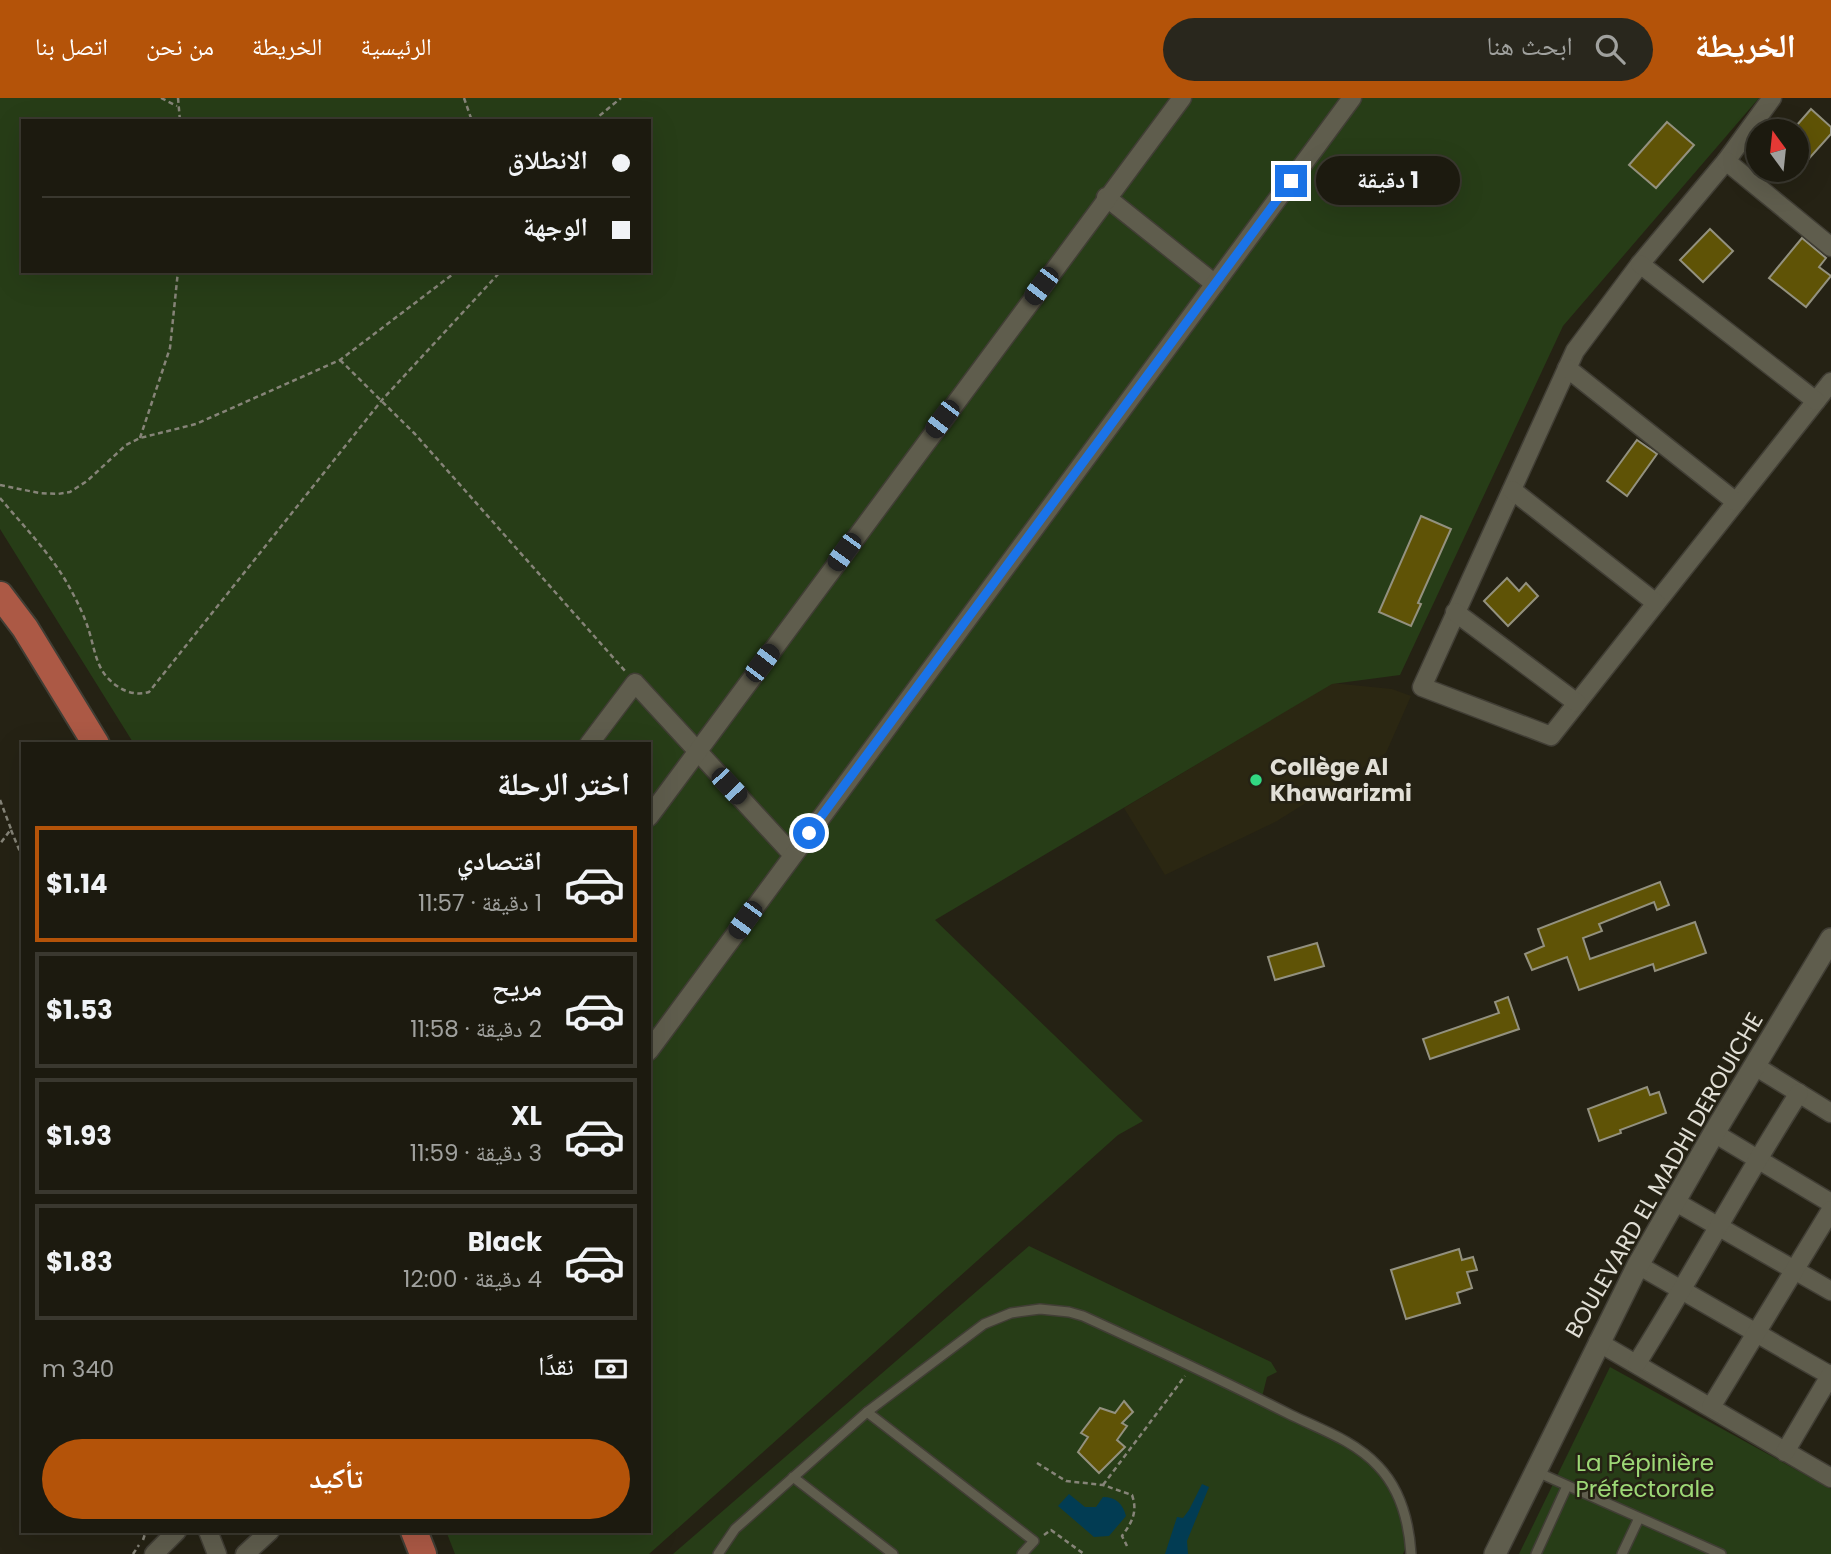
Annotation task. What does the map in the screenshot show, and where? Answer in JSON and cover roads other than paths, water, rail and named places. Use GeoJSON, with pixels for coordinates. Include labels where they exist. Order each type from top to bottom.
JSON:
{"type":"FeatureCollection","features":[{"type":"Feature","properties":{"kind":"main road"},"geometry":{"type":"LineString","coordinates":[[0,595],[25,628],[95,742]]}},
{"type":"Feature","properties":{"kind":"main road"},"geometry":{"type":"LineString","coordinates":[[0,622],[51,697],[77,742]]}},
{"type":"Feature","properties":{"kind":"main road"},"geometry":{"type":"LineString","coordinates":[[398,1533],[406,1554]]}},
{"type":"Feature","properties":{"kind":"main road"},"geometry":{"type":"LineString","coordinates":[[415,1533],[423,1554]]}},
{"type":"Feature","properties":{"kind":"street"},"geometry":{"type":"LineString","coordinates":[[651,814],[1182,98]]}},
{"type":"Feature","properties":{"kind":"street"},"geometry":{"type":"LineString","coordinates":[[651,1048],[1352,98]]}},
{"type":"Feature","properties":{"kind":"street"},"geometry":{"type":"LineString","coordinates":[[1772,98],[1726,161],[1640,264],[1575,351],[1422,687],[1551,736],[1831,382]]}},
{"type":"Feature","properties":{"kind":"street"},"geometry":{"type":"LineString","coordinates":[[1726,161],[1831,247]]}},
{"type":"Feature","properties":{"kind":"street"},"geometry":{"type":"LineString","coordinates":[[1106,197],[1215,284]]}},
{"type":"Feature","properties":{"kind":"street"},"geometry":{"type":"LineString","coordinates":[[1640,264],[1816,401]]}},
{"type":"Feature","properties":{"kind":"street"},"geometry":{"type":"LineString","coordinates":[[1567,368],[1736,502]]}},
{"type":"Feature","properties":{"kind":"street"},"geometry":{"type":"LineString","coordinates":[[1512,489],[1656,603]]}},
{"type":"Feature","properties":{"kind":"street"},"geometry":{"type":"LineString","coordinates":[[1455,612],[1577,704]]}},
{"type":"Feature","properties":{"kind":"street"},"geometry":{"type":"LineString","coordinates":[[591,742],[635,683],[793,855]]}},
{"type":"Feature","properties":{"kind":"street","name":"BOULEVARD EL MADHI DEROUICHE"},"geometry":{"type":"LineString","coordinates":[[1495,1554],[1638,1265],[1831,939]]}},
{"type":"Feature","properties":{"kind":"street"},"geometry":{"type":"LineString","coordinates":[[1755,1066],[1831,1113]]}},
{"type":"Feature","properties":{"kind":"street"},"geometry":{"type":"LineString","coordinates":[[1637,1363],[1682,1291],[1757,1158],[1799,1093]]}},
{"type":"Feature","properties":{"kind":"street"},"geometry":{"type":"LineString","coordinates":[[1714,1133],[1831,1203]]}},
{"type":"Feature","properties":{"kind":"street"},"geometry":{"type":"LineString","coordinates":[[1674,1201],[1831,1291]]}},
{"type":"Feature","properties":{"kind":"street"},"geometry":{"type":"LineString","coordinates":[[1711,1407],[1831,1210]]}},
{"type":"Feature","properties":{"kind":"street"},"geometry":{"type":"LineString","coordinates":[[1638,1265],[1756,1335],[1831,1375],[1785,1452]]}},
{"type":"Feature","properties":{"kind":"street"},"geometry":{"type":"LineString","coordinates":[[1598,1342],[1831,1478]]}},
{"type":"Feature","properties":{"kind":"street"},"geometry":{"type":"LineString","coordinates":[[154,1554],[175,1533]]}},
{"type":"Feature","properties":{"kind":"street"},"geometry":{"type":"LineString","coordinates":[[209,1533],[217,1554]]}},
{"type":"Feature","properties":{"kind":"street"},"geometry":{"type":"LineString","coordinates":[[245,1554],[268,1533]]}},
{"type":"Feature","properties":{"kind":"lane"},"geometry":{"type":"LineString","coordinates":[[718,1554],[735,1529],[867,1412],[984,1324],[1025,1310],[1054,1309],[1083,1316],[1194,1366],[1356,1447],[1387,1475],[1399,1496],[1411,1554]]}},
{"type":"Feature","properties":{"kind":"lane"},"geometry":{"type":"LineString","coordinates":[[867,1412],[1034,1541],[1022,1554]]}},
{"type":"Feature","properties":{"kind":"lane"},"geometry":{"type":"LineString","coordinates":[[1535,1471],[1721,1554]]}},
{"type":"Feature","properties":{"kind":"lane"},"geometry":{"type":"LineString","coordinates":[[793,1477],[893,1554]]}},
{"type":"Feature","properties":{"kind":"lane"},"geometry":{"type":"LineString","coordinates":[[1536,1554],[1567,1486]]}},
{"type":"Feature","properties":{"kind":"lane"},"geometry":{"type":"LineString","coordinates":[[1622,1554],[1639,1518]]}},
{"type":"Feature","properties":{"kind":"water"},"geometry":{"type":"Polygon","coordinates":[[[1202,1484],[1209,1487],[1187,1541],[1188,1554],[1165,1554],[1177,1517],[1183,1518],[1202,1484]]]}},
{"type":"Feature","properties":{"kind":"water"},"geometry":{"type":"Polygon","coordinates":[[[1069,1494],[1085,1507],[1096,1507],[1103,1497],[1112,1498],[1121,1505],[1126,1516],[1109,1536],[1094,1537],[1058,1506],[1069,1494]]]}},
{"type":"Feature","properties":{"kind":"place","name":"Collège Al Khawarizmi"},"geometry":{"type":"Point","coordinates":[1256,780]}},
{"type":"Feature","properties":{"kind":"park label","name":"La Pépinière Préfectorale"},"geometry":{"type":"Point","coordinates":[1645,1476]}}]}
